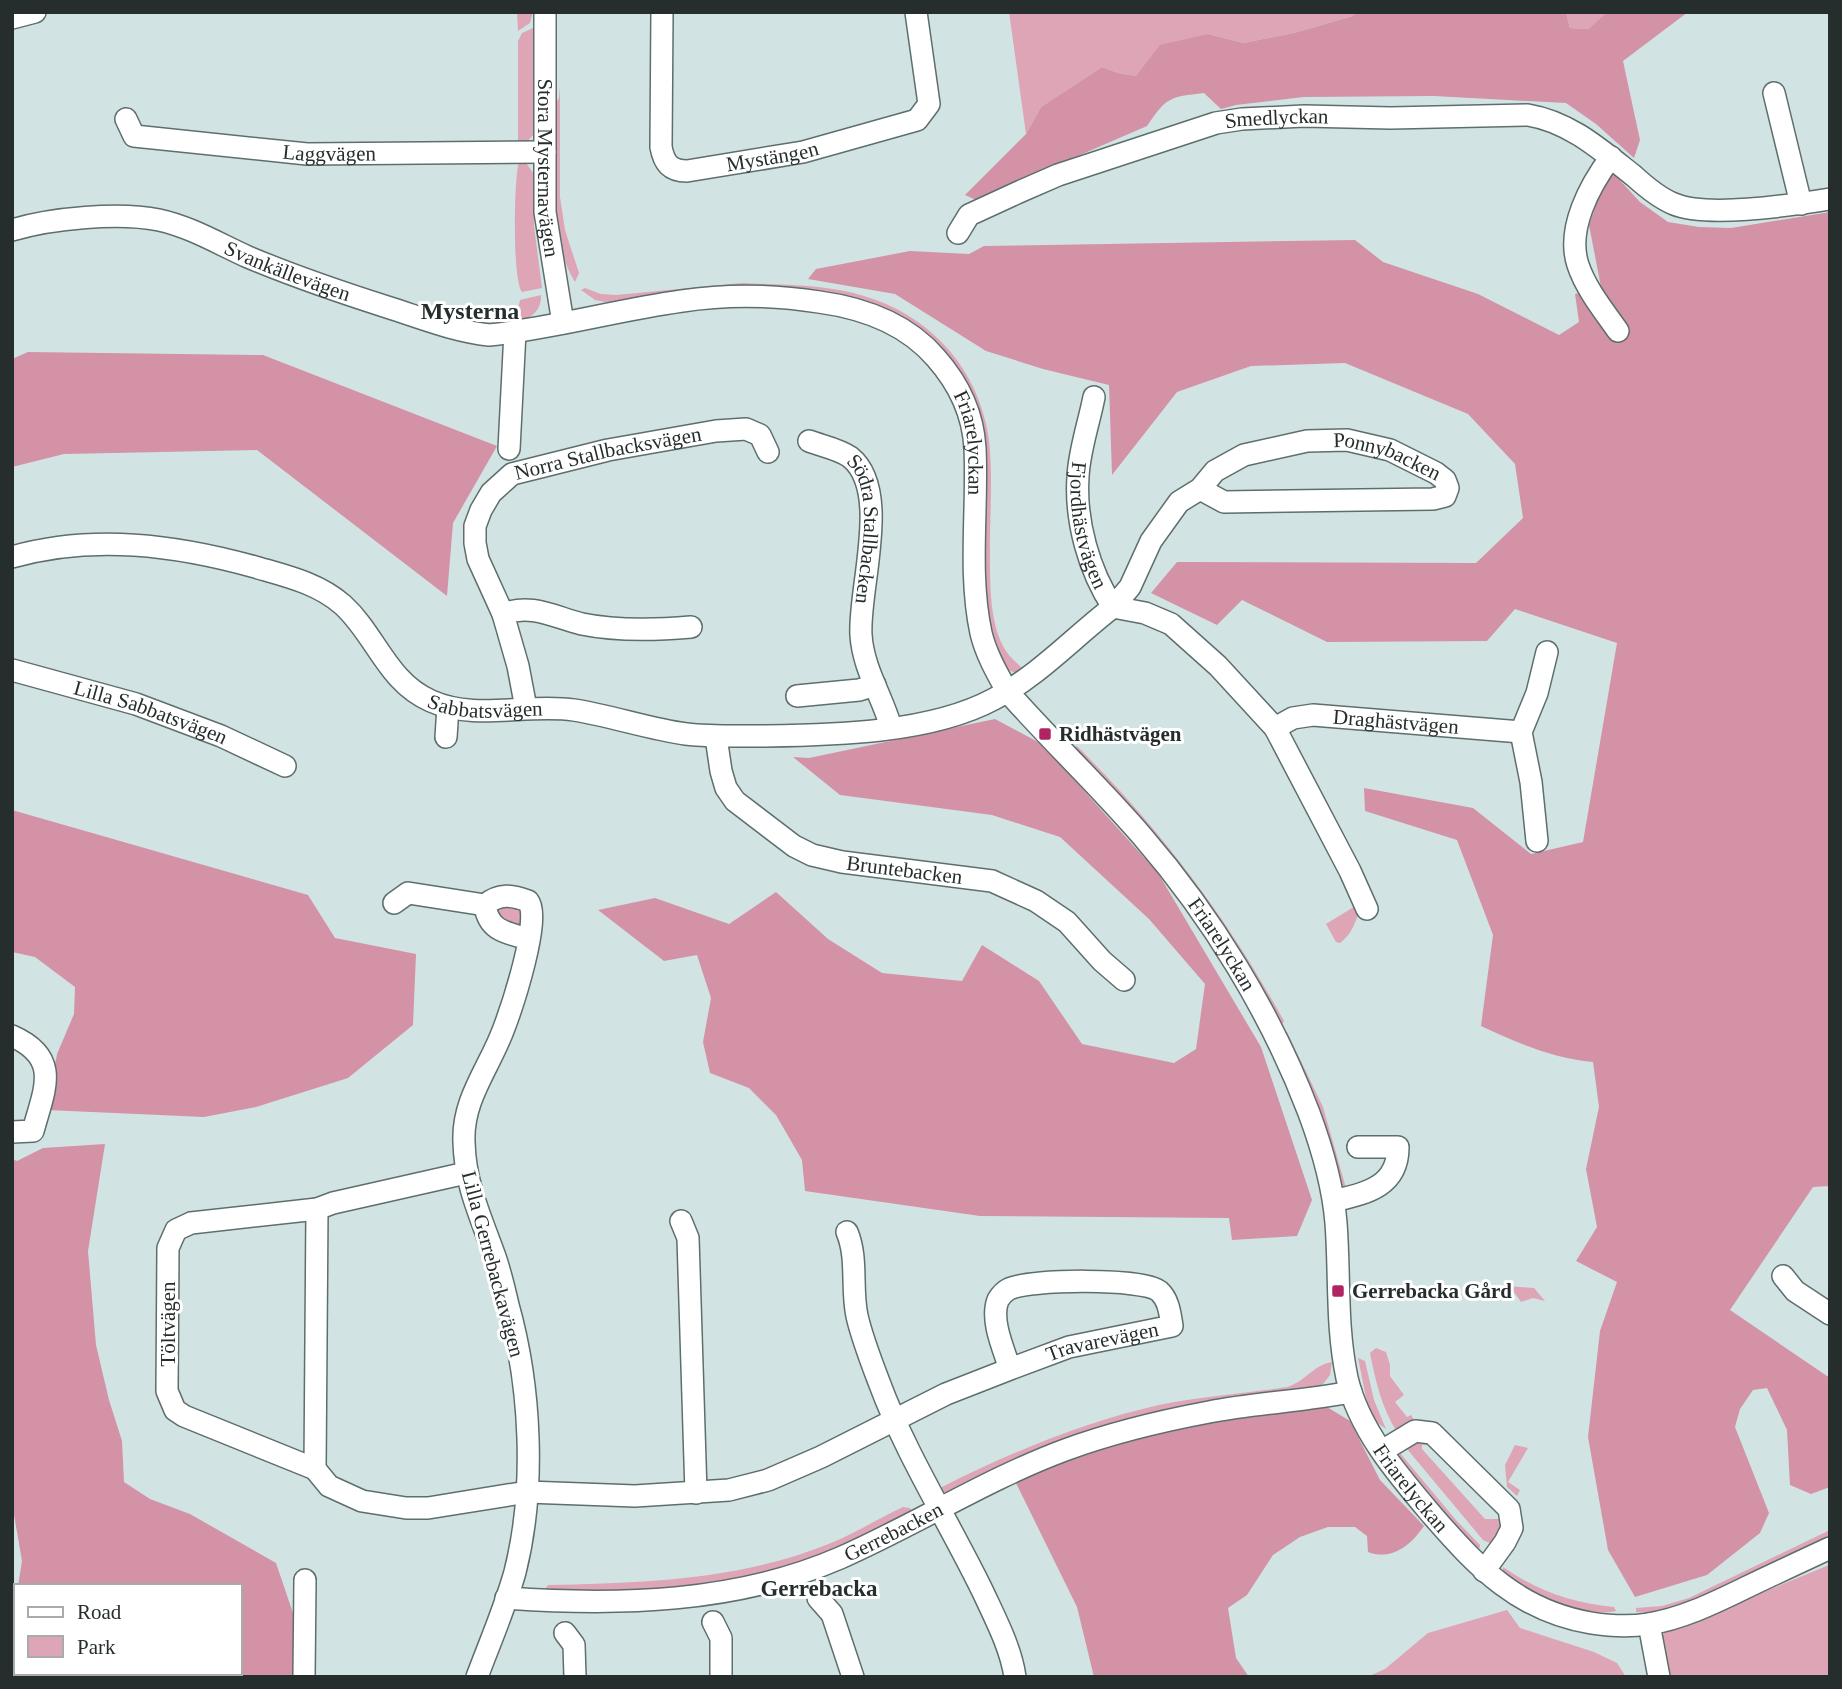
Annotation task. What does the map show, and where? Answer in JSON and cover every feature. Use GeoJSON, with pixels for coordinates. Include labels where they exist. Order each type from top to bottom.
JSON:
{"type":"FeatureCollection","features":[{"type":"Feature","properties":{"kind":"street"},"geometry":{"type":"LineString","coordinates":[[12,18],[35,12]]}},
{"type":"Feature","properties":{"kind":"street","name":"Stora Mysternavägen"},"geometry":{"type":"LineString","coordinates":[[545,12],[545,212],[562,323]]}},
{"type":"Feature","properties":{"kind":"street","name":"Mystängen"},"geometry":{"type":"LineString","coordinates":[[662,12],[661,147],[669,167],[687,171],[803,152],[917,120],[929,104],[916,12]]}},
{"type":"Feature","properties":{"kind":"street"},"geometry":{"type":"LineString","coordinates":[[1774,93],[1801,204]]}},
{"type":"Feature","properties":{"kind":"street","name":"Smedlyckan"},"geometry":{"type":"LineString","coordinates":[[958,233],[969,215],[1058,176],[1216,123],[1304,116],[1391,118],[1528,115],[1547,118],[1583,136],[1657,195],[1675,205],[1729,209],[1801,204],[1830,199]]}},
{"type":"Feature","properties":{"kind":"street","name":"Laggvägen"},"geometry":{"type":"LineString","coordinates":[[126,119],[134,136],[307,153],[545,152]]}},
{"type":"Feature","properties":{"kind":"street"},"geometry":{"type":"LineString","coordinates":[[1611,158],[1587,196],[1580,215],[1576,252],[1578,265],[1596,299],[1618,331]]}},
{"type":"Feature","properties":{"kind":"street","name":"Svankällevägen"},"geometry":{"type":"LineString","coordinates":[[12,230],[59,220],[132,217],[156,220],[187,229],[304,279],[460,332],[489,335],[562,323]]}},
{"type":"Feature","properties":{"kind":"street","name":"Friarelyckan"},"geometry":{"type":"LineString","coordinates":[[562,323],[682,300],[756,296],[797,298],[848,306],[882,319],[916,339],[932,353],[954,381],[971,419],[975,449],[976,603],[982,635],[993,666],[1007,691],[1142,835],[1187,892],[1265,1018],[1309,1113],[1334,1201],[1341,1339],[1351,1392],[1382,1451],[1451,1538],[1484,1571],[1504,1588],[1550,1613],[1603,1625],[1649,1624],[1714,1602],[1830,1548]]}},
{"type":"Feature","properties":{"kind":"street"},"geometry":{"type":"LineString","coordinates":[[509,449],[515,332]]}},
{"type":"Feature","properties":{"kind":"street","name":"Fjordhästvägen"},"geometry":{"type":"LineString","coordinates":[[1094,397],[1078,476],[1079,513],[1100,588],[1113,607]]}},
{"type":"Feature","properties":{"kind":"street","name":"Norra Stallbacksvägen"},"geometry":{"type":"LineString","coordinates":[[526,708],[518,666],[503,614],[478,559],[475,543],[475,526],[481,509],[491,494],[512,474],[608,450],[716,431],[746,429],[760,435],[768,452]]}},
{"type":"Feature","properties":{"kind":"street","name":"Ponnybacken"},"geometry":{"type":"LineString","coordinates":[[1113,607],[1130,587],[1151,541],[1179,502],[1200,489],[1215,471],[1244,455],[1307,441],[1346,440],[1385,447],[1428,468],[1445,480],[1448,488],[1445,496],[1433,499],[1234,502],[1224,502],[1200,489]]}},
{"type":"Feature","properties":{"kind":"street","name":"Södra Stallbacken"},"geometry":{"type":"LineString","coordinates":[[809,441],[850,457],[865,482],[871,517],[861,634],[864,657],[891,727]]}},
{"type":"Feature","properties":{"kind":"street","name":"Sabbatsvägen"},"geometry":{"type":"LineString","coordinates":[[12,557],[75,545],[171,547],[293,578],[310,584],[343,605],[400,680],[429,700],[448,707],[571,710],[681,733],[716,737],[838,734],[924,723],[969,710],[1007,691]]}},
{"type":"Feature","properties":{"kind":"street"},"geometry":{"type":"LineString","coordinates":[[1007,691],[1032,674],[1113,607],[1145,612],[1171,624],[1221,669],[1275,728],[1367,909]]}},
{"type":"Feature","properties":{"kind":"street"},"geometry":{"type":"LineString","coordinates":[[503,614],[530,609],[582,624],[618,628],[691,627]]}},
{"type":"Feature","properties":{"kind":"street"},"geometry":{"type":"LineString","coordinates":[[1537,841],[1531,782],[1521,732],[1539,684],[1547,652]]}},
{"type":"Feature","properties":{"kind":"street","name":"Lilla Sabbatsvägen"},"geometry":{"type":"LineString","coordinates":[[12,670],[136,704],[221,736],[285,766]]}},
{"type":"Feature","properties":{"kind":"street"},"geometry":{"type":"LineString","coordinates":[[797,696],[859,690],[875,685]]}},
{"type":"Feature","properties":{"kind":"street"},"geometry":{"type":"LineString","coordinates":[[446,737],[448,707]]}},
{"type":"Feature","properties":{"kind":"street","name":"Draghästvägen"},"geometry":{"type":"LineString","coordinates":[[1275,728],[1293,718],[1314,715],[1521,732]]}},
{"type":"Feature","properties":{"kind":"street","name":"Bruntebacken"},"geometry":{"type":"LineString","coordinates":[[716,737],[726,788],[735,801],[794,846],[812,855],[842,862],[992,881],[1036,901],[1068,922],[1102,961],[1124,981]]}},
{"type":"Feature","properties":{"kind":"street"},"geometry":{"type":"LineString","coordinates":[[394,903],[408,893],[485,905],[489,921],[500,932],[529,939]]}},
{"type":"Feature","properties":{"kind":"street","name":"Lilla Gerrebackavägen"},"geometry":{"type":"LineString","coordinates":[[485,905],[496,896],[503,896],[528,901],[533,911],[520,978],[503,1031],[468,1108],[464,1138],[466,1172],[495,1255],[512,1317],[526,1397],[527,1492],[515,1571],[506,1598]]}},
{"type":"Feature","properties":{"kind":"street"},"geometry":{"type":"LineString","coordinates":[[12,1036],[37,1051],[47,1082],[22,1131]]}},
{"type":"Feature","properties":{"kind":"street"},"geometry":{"type":"LineString","coordinates":[[1334,1201],[1371,1190],[1383,1184],[1392,1174],[1398,1147],[1358,1147]]}},
{"type":"Feature","properties":{"kind":"street","name":"Töltvägen"},"geometry":{"type":"LineString","coordinates":[[466,1172],[317,1209],[188,1224],[176,1230],[168,1248],[167,1391],[175,1410],[184,1416],[315,1469],[329,1486],[362,1501],[395,1507],[428,1508],[527,1492]]}},
{"type":"Feature","properties":{"kind":"street"},"geometry":{"type":"LineString","coordinates":[[315,1469],[317,1209]]}},
{"type":"Feature","properties":{"kind":"street"},"geometry":{"type":"LineString","coordinates":[[681,1221],[688,1238],[696,1493]]}},
{"type":"Feature","properties":{"kind":"street"},"geometry":{"type":"LineString","coordinates":[[847,1232],[853,1246],[857,1316],[879,1381],[894,1420],[995,1618],[1015,1677]]}},
{"type":"Feature","properties":{"kind":"street"},"geometry":{"type":"LineString","coordinates":[[1783,1276],[1795,1291],[1830,1314]]}},
{"type":"Feature","properties":{"kind":"street","name":"Travarevägen"},"geometry":{"type":"LineString","coordinates":[[527,1492],[635,1496],[696,1493],[729,1490],[768,1480],[821,1457],[946,1394],[1010,1369],[1069,1347],[1172,1326],[1168,1306],[1164,1297],[1152,1287],[1125,1282],[1046,1283],[1009,1289],[1000,1297],[996,1315],[1010,1369]]}},
{"type":"Feature","properties":{"kind":"street","name":"Gerrebacken"},"geometry":{"type":"LineString","coordinates":[[506,1598],[627,1601],[692,1596],[746,1587],[806,1571],[839,1558],[992,1481],[1066,1449],[1211,1412],[1351,1392]]}},
{"type":"Feature","properties":{"kind":"street"},"geometry":{"type":"LineString","coordinates":[[1382,1451],[1415,1431],[1432,1433],[1509,1509],[1512,1528],[1484,1571]]}},
{"type":"Feature","properties":{"kind":"street"},"geometry":{"type":"LineString","coordinates":[[304,1580],[304,1677]]}},
{"type":"Feature","properties":{"kind":"street"},"geometry":{"type":"LineString","coordinates":[[477,1677],[506,1598]]}},
{"type":"Feature","properties":{"kind":"street"},"geometry":{"type":"LineString","coordinates":[[818,1598],[832,1614],[853,1677]]}},
{"type":"Feature","properties":{"kind":"street"},"geometry":{"type":"LineString","coordinates":[[713,1622],[721,1639],[721,1677]]}},
{"type":"Feature","properties":{"kind":"street"},"geometry":{"type":"LineString","coordinates":[[1649,1624],[1659,1677]]}},
{"type":"Feature","properties":{"kind":"street"},"geometry":{"type":"LineString","coordinates":[[565,1633],[574,1645],[575,1677]]}},
{"type":"Feature","properties":{"kind":"green space"},"geometry":{"type":"Polygon","coordinates":[[[517,12],[533,12],[530,23],[518,31],[517,12]]]}},
{"type":"Feature","properties":{"kind":"green space"},"geometry":{"type":"Polygon","coordinates":[[[1009,12],[1355,12],[1353,16],[1294,33],[1243,43],[1208,34],[1136,76],[1102,67],[1041,107],[1026,134],[1009,12]]]}},
{"type":"Feature","properties":{"kind":"green space"},"geometry":{"type":"Polygon","coordinates":[[[1566,12],[1607,12],[1590,29],[1570,28],[1566,12]]]}},
{"type":"Feature","properties":{"kind":"green space"},"geometry":{"type":"Polygon","coordinates":[[[535,27],[536,129],[525,144],[518,144],[518,41],[522,33],[535,27]]]}},
{"type":"Feature","properties":{"kind":"green space"},"geometry":{"type":"Polygon","coordinates":[[[560,86],[560,197],[565,230],[579,273],[575,282],[559,242],[553,197],[553,108],[559,98],[560,86]]]}},
{"type":"Feature","properties":{"kind":"green space"},"geometry":{"type":"Polygon","coordinates":[[[519,161],[526,163],[534,174],[534,226],[542,288],[522,292],[515,250],[519,161]]]}},
{"type":"Feature","properties":{"kind":"green space"},"geometry":{"type":"Polygon","coordinates":[[[742,283],[819,287],[864,296],[886,304],[926,328],[943,343],[957,361],[970,380],[979,401],[989,439],[990,579],[995,625],[1005,650],[1024,670],[1016,673],[1008,670],[1001,659],[988,622],[961,375],[932,340],[908,321],[866,302],[616,304],[595,300],[581,290],[585,288],[601,294],[616,295],[742,283]]]}},
{"type":"Feature","properties":{"kind":"green space"},"geometry":{"type":"Polygon","coordinates":[[[541,295],[536,312],[520,321],[520,300],[541,295]]]}},
{"type":"Feature","properties":{"kind":"green space"},"geometry":{"type":"Polygon","coordinates":[[[1077,746],[1137,810],[1191,876],[1262,983],[1284,1021],[1282,1025],[1280,1026],[1070,753],[1077,746]]]}},
{"type":"Feature","properties":{"kind":"green space"},"geometry":{"type":"Polygon","coordinates":[[[493,904],[520,906],[527,917],[519,928],[497,922],[493,904]]]}},
{"type":"Feature","properties":{"kind":"green space"},"geometry":{"type":"Polygon","coordinates":[[[1357,905],[1360,909],[1353,928],[1344,940],[1336,942],[1326,924],[1357,905]]]}},
{"type":"Feature","properties":{"kind":"green space"},"geometry":{"type":"Polygon","coordinates":[[[1287,1032],[1323,1107],[1346,1188],[1342,1190],[1285,1033],[1287,1032]]]}},
{"type":"Feature","properties":{"kind":"green space"},"geometry":{"type":"Polygon","coordinates":[[[1508,1286],[1534,1288],[1545,1301],[1533,1298],[1521,1302],[1514,1292],[1506,1291],[1508,1286]]]}},
{"type":"Feature","properties":{"kind":"green space"},"geometry":{"type":"Polygon","coordinates":[[[1376,1348],[1386,1352],[1390,1376],[1404,1395],[1395,1402],[1407,1417],[1411,1415],[1416,1423],[1397,1432],[1387,1414],[1377,1383],[1370,1353],[1376,1348]]]}},
{"type":"Feature","properties":{"kind":"green space"},"geometry":{"type":"Polygon","coordinates":[[[1358,1358],[1365,1361],[1374,1400],[1386,1429],[1375,1421],[1368,1407],[1358,1358]]]}},
{"type":"Feature","properties":{"kind":"green space"},"geometry":{"type":"Polygon","coordinates":[[[1332,1362],[1330,1375],[1319,1389],[952,1494],[940,1491],[942,1487],[1021,1450],[1075,1429],[1175,1402],[1287,1387],[1319,1366],[1332,1362]]]}},
{"type":"Feature","properties":{"kind":"green space"},"geometry":{"type":"Polygon","coordinates":[[[1425,1440],[1431,1445],[1422,1445],[1422,1449],[1485,1519],[1503,1519],[1505,1523],[1492,1544],[1483,1540],[1407,1449],[1412,1442],[1425,1440]]]}},
{"type":"Feature","properties":{"kind":"green space"},"geometry":{"type":"Polygon","coordinates":[[[1515,1445],[1528,1448],[1508,1482],[1520,1490],[1517,1496],[1507,1487],[1505,1465],[1515,1445]]]}},
{"type":"Feature","properties":{"kind":"green space"},"geometry":{"type":"Polygon","coordinates":[[[1400,1453],[1480,1548],[1470,1545],[1398,1460],[1400,1453]]]}},
{"type":"Feature","properties":{"kind":"green space"},"geometry":{"type":"Polygon","coordinates":[[[903,1507],[910,1508],[913,1515],[793,1568],[690,1590],[543,1592],[548,1585],[656,1581],[762,1565],[831,1543],[903,1507]]]}},
{"type":"Feature","properties":{"kind":"green space"},"geometry":{"type":"Polygon","coordinates":[[[1830,1530],[1830,1538],[1734,1585],[1681,1605],[1657,1611],[1636,1612],[1636,1608],[1662,1606],[1689,1598],[1830,1530]]]}},
{"type":"Feature","properties":{"kind":"green space"},"geometry":{"type":"Polygon","coordinates":[[[1829,1565],[1830,1677],[1667,1677],[1660,1641],[1664,1633],[1829,1565]]]}},
{"type":"Feature","properties":{"kind":"green space"},"geometry":{"type":"Polygon","coordinates":[[[1503,1567],[1556,1595],[1614,1607],[1616,1611],[1590,1611],[1560,1603],[1508,1578],[1503,1567]]]}},
{"type":"Feature","properties":{"kind":"green space"},"geometry":{"type":"Polygon","coordinates":[[[1507,1610],[1520,1628],[1594,1652],[1617,1663],[1626,1677],[1367,1677],[1385,1669],[1428,1633],[1507,1610]]]}},
{"type":"Feature","properties":{"kind":"shaded area"},"geometry":{"type":"Polygon","coordinates":[[[1355,12],[1566,12],[1570,28],[1589,29],[1607,12],[1688,12],[1623,61],[1640,140],[1634,158],[1596,124],[1566,103],[1434,96],[1304,97],[1221,109],[1204,93],[1170,100],[1159,109],[1147,126],[976,200],[965,195],[1026,134],[1041,107],[1102,67],[1136,76],[1160,45],[1208,34],[1243,43],[1294,33],[1353,16],[1355,12]]]}},
{"type":"Feature","properties":{"kind":"shaded area"},"geometry":{"type":"Polygon","coordinates":[[[1607,174],[1615,175],[1640,202],[1668,222],[1731,228],[1830,212],[1830,1186],[1813,1187],[1730,1310],[1830,1378],[1830,1487],[1811,1494],[1790,1485],[1787,1430],[1767,1388],[1753,1390],[1740,1409],[1735,1427],[1769,1513],[1760,1533],[1707,1575],[1635,1597],[1608,1550],[1588,1437],[1600,1331],[1617,1282],[1576,1261],[1597,1227],[1586,1169],[1599,1107],[1593,1062],[1549,1053],[1481,1026],[1493,935],[1457,840],[1365,811],[1364,788],[1473,808],[1531,854],[1583,842],[1617,643],[1515,609],[1487,641],[1327,642],[1242,600],[1217,625],[1151,593],[1177,562],[1476,563],[1523,518],[1515,464],[1468,414],[1345,363],[1251,366],[1177,392],[1112,475],[1109,385],[1043,369],[986,351],[895,294],[808,279],[816,269],[910,251],[969,254],[984,246],[1355,240],[1383,262],[1478,294],[1559,335],[1579,322],[1575,294],[1601,287],[1589,225],[1607,174]]]}},
{"type":"Feature","properties":{"kind":"shaded area"},"geometry":{"type":"Polygon","coordinates":[[[28,352],[263,355],[497,446],[453,523],[447,596],[257,450],[64,454],[12,467],[12,359],[28,352]]]}},
{"type":"Feature","properties":{"kind":"shaded area"},"geometry":{"type":"Polygon","coordinates":[[[995,719],[1042,744],[1158,873],[1261,1047],[1312,1200],[1297,1236],[1232,1240],[1229,1218],[980,1216],[805,1191],[802,1160],[776,1115],[749,1088],[710,1073],[703,1042],[711,998],[697,955],[664,961],[598,910],[655,898],[729,924],[776,892],[828,939],[882,973],[962,981],[982,945],[1039,981],[1082,1044],[1174,1063],[1196,1049],[1205,984],[1149,919],[1060,837],[992,815],[840,795],[793,757],[809,758],[995,719]]]}},
{"type":"Feature","properties":{"kind":"shaded area"},"geometry":{"type":"Polygon","coordinates":[[[12,810],[308,895],[335,938],[416,954],[413,1025],[348,1078],[256,1107],[204,1117],[47,1110],[57,1054],[74,1014],[75,987],[35,957],[12,952],[12,810]]]}},
{"type":"Feature","properties":{"kind":"shaded area"},"geometry":{"type":"Polygon","coordinates":[[[105,1144],[88,1251],[96,1345],[122,1441],[124,1482],[150,1499],[190,1514],[276,1563],[297,1625],[294,1677],[12,1677],[14,1606],[14,1675],[242,1675],[242,1584],[18,1584],[22,1561],[12,1503],[12,1159],[17,1161],[43,1148],[105,1144]]]}},
{"type":"Feature","properties":{"kind":"shaded area"},"geometry":{"type":"Polygon","coordinates":[[[1322,1404],[1350,1421],[1380,1480],[1424,1526],[1419,1533],[1400,1550],[1377,1554],[1368,1552],[1367,1536],[1355,1527],[1328,1527],[1300,1537],[1273,1555],[1247,1595],[1228,1608],[1236,1658],[1249,1677],[1094,1677],[1077,1607],[1014,1479],[1122,1441],[1205,1421],[1322,1404]]]}},
{"type":"Feature","properties":{"kind":"place","name":"Ridhästvägen"},"geometry":{"type":"Point","coordinates":[1045,734]}},
{"type":"Feature","properties":{"kind":"place","name":"Gerrebacka Gård"},"geometry":{"type":"Point","coordinates":[1338,1291]}},
{"type":"Feature","properties":{"kind":"district","name":"Mysterna"},"geometry":{"type":"Point","coordinates":[470,311]}},
{"type":"Feature","properties":{"kind":"district","name":"Gerrebacka"},"geometry":{"type":"Point","coordinates":[819,1588]}}]}
